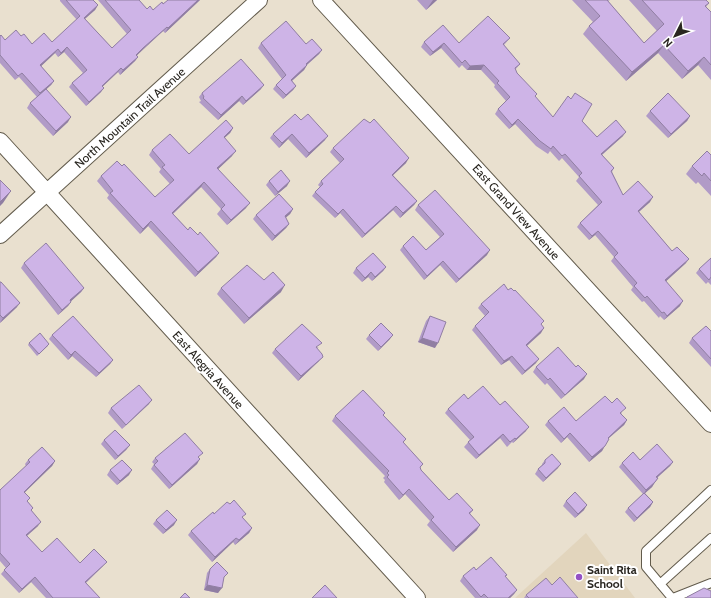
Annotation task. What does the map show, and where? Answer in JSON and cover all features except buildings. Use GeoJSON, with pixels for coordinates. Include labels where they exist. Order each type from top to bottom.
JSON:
{"type":"FeatureCollection","features":[{"type":"Feature","properties":{"kind":"street","name":"North Mountain Trail Avenue"},"geometry":{"type":"LineString","coordinates":[[0,235],[259,0]]}},
{"type":"Feature","properties":{"kind":"street","name":"East Grand View Avenue"},"geometry":{"type":"LineString","coordinates":[[321,0],[711,424]]}},
{"type":"Feature","properties":{"kind":"street","name":"East Alegria Avenue"},"geometry":{"type":"LineString","coordinates":[[0,141],[313,487],[417,598]]}},
{"type":"Feature","properties":{"kind":"lane"},"geometry":{"type":"LineString","coordinates":[[711,490],[646,551],[646,567],[673,598],[711,583]]}},
{"type":"Feature","properties":{"kind":"lane"},"geometry":{"type":"LineString","coordinates":[[660,584],[711,538]]}},
{"type":"Feature","properties":{"kind":"shaded area","name":"Saint Rita School"},"geometry":{"type":"Polygon","coordinates":[[[586,533],[635,598],[515,598],[586,533]]]}},
{"type":"Feature","properties":{"kind":"place","name":"Saint Rita School"},"geometry":{"type":"Point","coordinates":[579,577]}}]}
